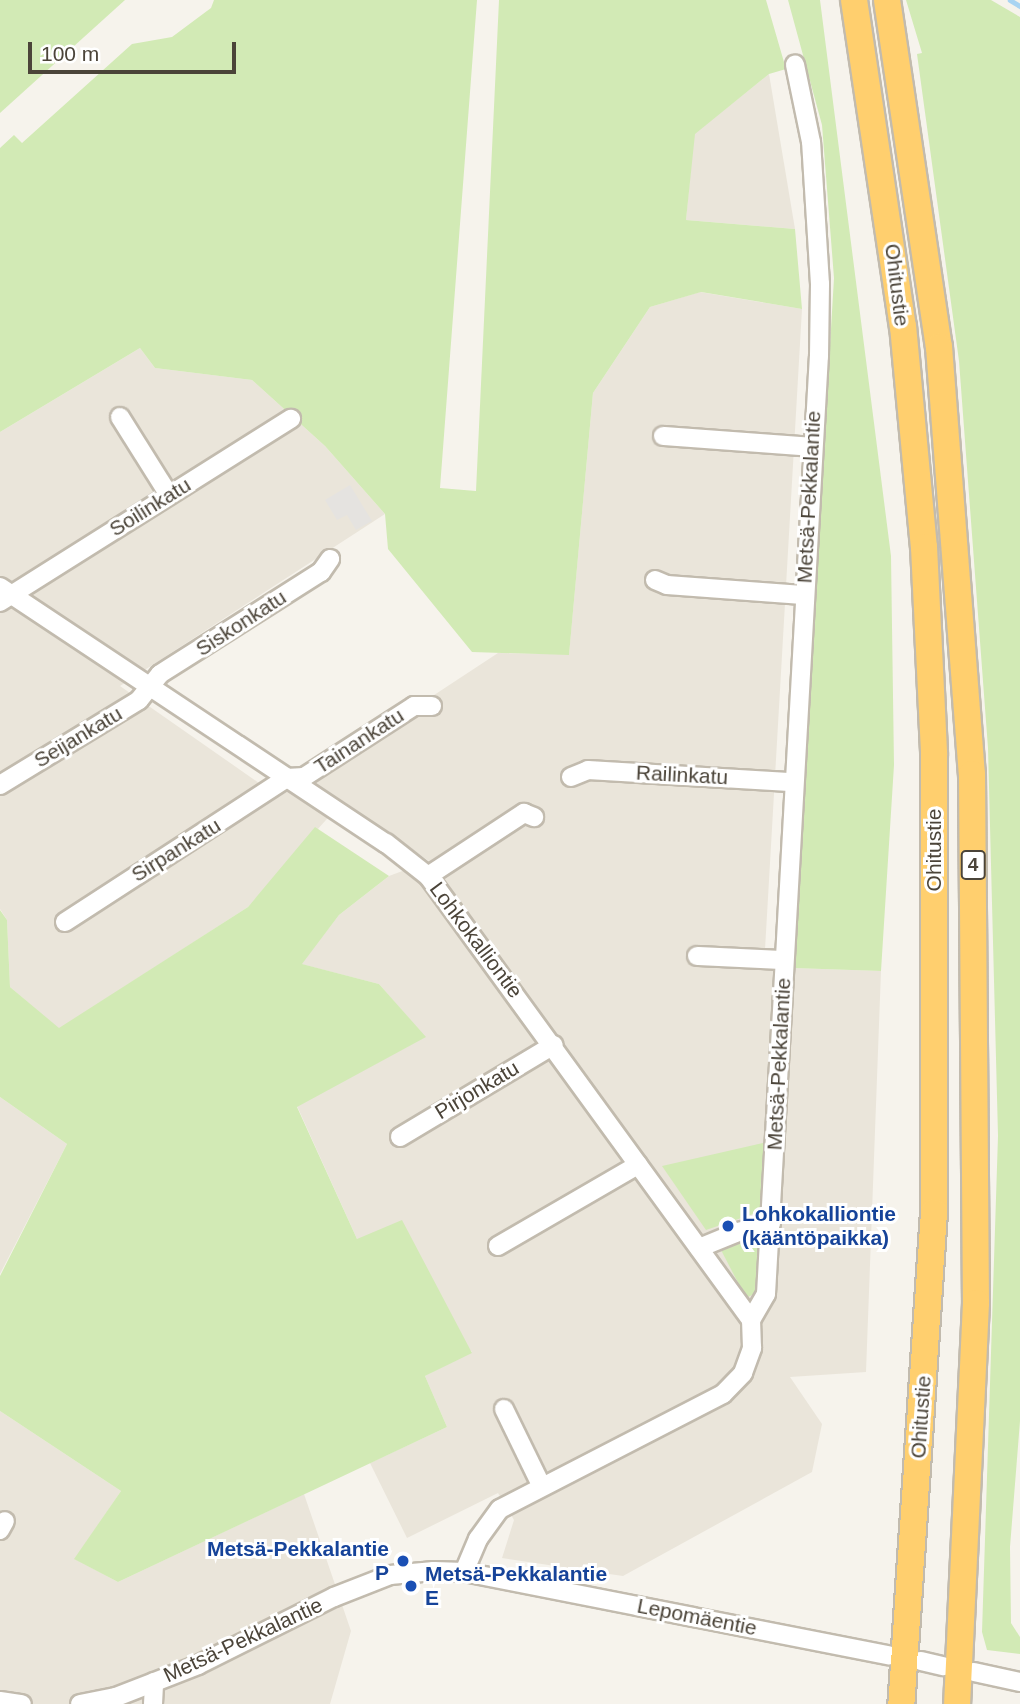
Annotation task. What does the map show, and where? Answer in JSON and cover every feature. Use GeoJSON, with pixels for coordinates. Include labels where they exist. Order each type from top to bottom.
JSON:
{"type":"FeatureCollection","features":[{"type":"Feature","properties":{"kind":"highway","name":"Ohitustie"},"geometry":{"type":"LineString","coordinates":[[855,0],[903,326],[924,547],[934,755],[934,1212],[901,1704]]}},
{"type":"Feature","properties":{"kind":"highway","name":"Ohitustie"},"geometry":{"type":"LineString","coordinates":[[887,0],[939,347],[972,775],[976,1303],[957,1704]]}},
{"type":"Feature","properties":{"kind":"street","name":"Metsä-Pekkalantie"},"geometry":{"type":"LineString","coordinates":[[80,1704],[154,1682],[198,1665],[334,1597],[390,1575],[464,1572],[478,1539],[500,1509],[541,1485],[723,1394],[744,1373],[751,1348],[751,1320],[766,1294],[772,1224],[783,960],[820,284],[811,142],[794,65]]}},
{"type":"Feature","properties":{"kind":"street"},"geometry":{"type":"LineString","coordinates":[[120,417],[169,495]]}},
{"type":"Feature","properties":{"kind":"street","name":"Soilinkatu"},"geometry":{"type":"LineString","coordinates":[[3,595],[290,419]]}},
{"type":"Feature","properties":{"kind":"street"},"geometry":{"type":"LineString","coordinates":[[663,436],[812,446]]}},
{"type":"Feature","properties":{"kind":"street","name":"Siskonkatu"},"geometry":{"type":"LineString","coordinates":[[151,685],[160,674],[321,572],[330,559]]}},
{"type":"Feature","properties":{"kind":"street"},"geometry":{"type":"LineString","coordinates":[[655,580],[667,585],[803,595]]}},
{"type":"Feature","properties":{"kind":"street","name":"Lohkokalliontie"},"geometry":{"type":"LineString","coordinates":[[3,595],[151,685],[386,843],[428,876],[554,1045],[751,1320]]}},
{"type":"Feature","properties":{"kind":"street","name":"Seijankatu"},"geometry":{"type":"LineString","coordinates":[[0,785],[139,700],[151,685]]}},
{"type":"Feature","properties":{"kind":"street","name":"Tainankatu"},"geometry":{"type":"LineString","coordinates":[[287,778],[304,777],[414,706],[432,706]]}},
{"type":"Feature","properties":{"kind":"street","name":"Railinkatu"},"geometry":{"type":"LineString","coordinates":[[571,777],[588,770],[793,782]]}},
{"type":"Feature","properties":{"kind":"street","name":"Sirpankatu"},"geometry":{"type":"LineString","coordinates":[[65,922],[287,778]]}},
{"type":"Feature","properties":{"kind":"street"},"geometry":{"type":"LineString","coordinates":[[428,876],[524,813],[534,817]]}},
{"type":"Feature","properties":{"kind":"street"},"geometry":{"type":"LineString","coordinates":[[697,956],[783,960]]}},
{"type":"Feature","properties":{"kind":"street","name":"Pirjonkatu"},"geometry":{"type":"LineString","coordinates":[[400,1137],[554,1045]]}},
{"type":"Feature","properties":{"kind":"street"},"geometry":{"type":"LineString","coordinates":[[499,1246],[638,1165]]}},
{"type":"Feature","properties":{"kind":"street"},"geometry":{"type":"LineString","coordinates":[[699,1248],[738,1232],[772,1224]]}},
{"type":"Feature","properties":{"kind":"street"},"geometry":{"type":"LineString","coordinates":[[503,1409],[541,1485]]}},
{"type":"Feature","properties":{"kind":"street","name":"Lepomäentie"},"geometry":{"type":"LineString","coordinates":[[464,1572],[889,1655]]}},
{"type":"Feature","properties":{"kind":"street"},"geometry":{"type":"LineString","coordinates":[[921,1661],[943,1666]]}},
{"type":"Feature","properties":{"kind":"street"},"geometry":{"type":"LineString","coordinates":[[974,1672],[1020,1682]]}},
{"type":"Feature","properties":{"kind":"street"},"geometry":{"type":"LineString","coordinates":[[153,1704],[154,1682]]}},
{"type":"Feature","properties":{"kind":"street"},"geometry":{"type":"LineString","coordinates":[[0,1701],[22,1704]]}},
{"type":"Feature","properties":{"kind":"shaded area"},"geometry":{"type":"Polygon","coordinates":[[[769,74],[795,229],[686,220],[694,134],[769,74]]]}},
{"type":"Feature","properties":{"kind":"shaded area"},"geometry":{"type":"Polygon","coordinates":[[[700,292],[802,309],[764,967],[881,971],[866,1372],[790,1377],[822,1424],[812,1472],[623,1576],[502,1558],[514,1520],[498,1493],[407,1538],[370,1463],[447,1427],[425,1376],[472,1352],[357,1239],[297,1106],[425,1037],[379,984],[301,964],[339,915],[389,876],[429,861],[343,801],[248,907],[59,1029],[10,987],[7,920],[0,909],[0,432],[140,348],[155,368],[252,380],[325,446],[385,514],[120,686],[279,797],[498,653],[569,654],[593,393],[650,307],[700,292]]]}},
{"type":"Feature","properties":{"kind":"shaded area"},"geometry":{"type":"Polygon","coordinates":[[[350,485],[372,521],[356,530],[347,515],[337,520],[325,500],[350,485]]]}},
{"type":"Feature","properties":{"kind":"shaded area"},"geometry":{"type":"Polygon","coordinates":[[[0,1097],[67,1144],[0,1274],[0,1097]]]}},
{"type":"Feature","properties":{"kind":"shaded area"},"geometry":{"type":"Polygon","coordinates":[[[0,1411],[121,1491],[75,1559],[118,1582],[304,1494],[351,1631],[330,1704],[0,1704],[0,1411]]]}},
{"type":"Feature","properties":{"kind":"green space"},"geometry":{"type":"Polygon","coordinates":[[[0,0],[125,0],[0,113],[0,0]]]}},
{"type":"Feature","properties":{"kind":"green space"},"geometry":{"type":"Polygon","coordinates":[[[214,0],[477,0],[440,488],[476,491],[499,0],[766,0],[786,69],[769,74],[695,134],[686,220],[795,229],[802,309],[701,292],[650,307],[593,393],[569,655],[472,652],[388,549],[385,514],[325,446],[252,380],[155,368],[140,348],[0,432],[0,148],[14,135],[22,143],[132,44],[172,37],[211,8],[214,0]]]}},
{"type":"Feature","properties":{"kind":"green space"},"geometry":{"type":"Polygon","coordinates":[[[788,0],[820,0],[891,556],[894,765],[881,971],[793,968],[834,278],[822,125],[788,0]]]}},
{"type":"Feature","properties":{"kind":"green space"},"geometry":{"type":"Polygon","coordinates":[[[906,0],[991,0],[1020,17],[1020,1421],[1010,1547],[1011,1623],[1020,1637],[1020,1654],[987,1650],[982,1632],[998,1136],[988,748],[959,361],[917,54],[922,53],[906,0]]]}},
{"type":"Feature","properties":{"kind":"green space"},"geometry":{"type":"Polygon","coordinates":[[[315,827],[389,876],[339,915],[302,964],[379,984],[426,1037],[297,1107],[357,1239],[402,1220],[472,1353],[425,1376],[447,1427],[118,1582],[74,1559],[121,1491],[0,1411],[0,1276],[67,1144],[0,1097],[0,910],[7,920],[10,987],[59,1028],[248,907],[315,827]]]}},
{"type":"Feature","properties":{"kind":"green space"},"geometry":{"type":"Polygon","coordinates":[[[767,1142],[765,1210],[706,1230],[662,1166],[767,1142]]]}},
{"type":"Feature","properties":{"kind":"green space"},"geometry":{"type":"Polygon","coordinates":[[[753,1239],[761,1242],[760,1291],[746,1298],[721,1250],[753,1239]]]}},
{"type":"Feature","properties":{"kind":"waterway"},"geometry":{"type":"LineString","coordinates":[[1010,0],[1020,6]]}},
{"type":"Feature","properties":{"kind":"place","name":"Lohkokalliontie (kääntöpaikka)"},"geometry":{"type":"Point","coordinates":[728,1226]}},
{"type":"Feature","properties":{"kind":"place","name":"Metsä-Pekkalantie P"},"geometry":{"type":"Point","coordinates":[403,1561]}},
{"type":"Feature","properties":{"kind":"place","name":"Metsä-Pekkalantie E"},"geometry":{"type":"Point","coordinates":[411,1586]}}]}
